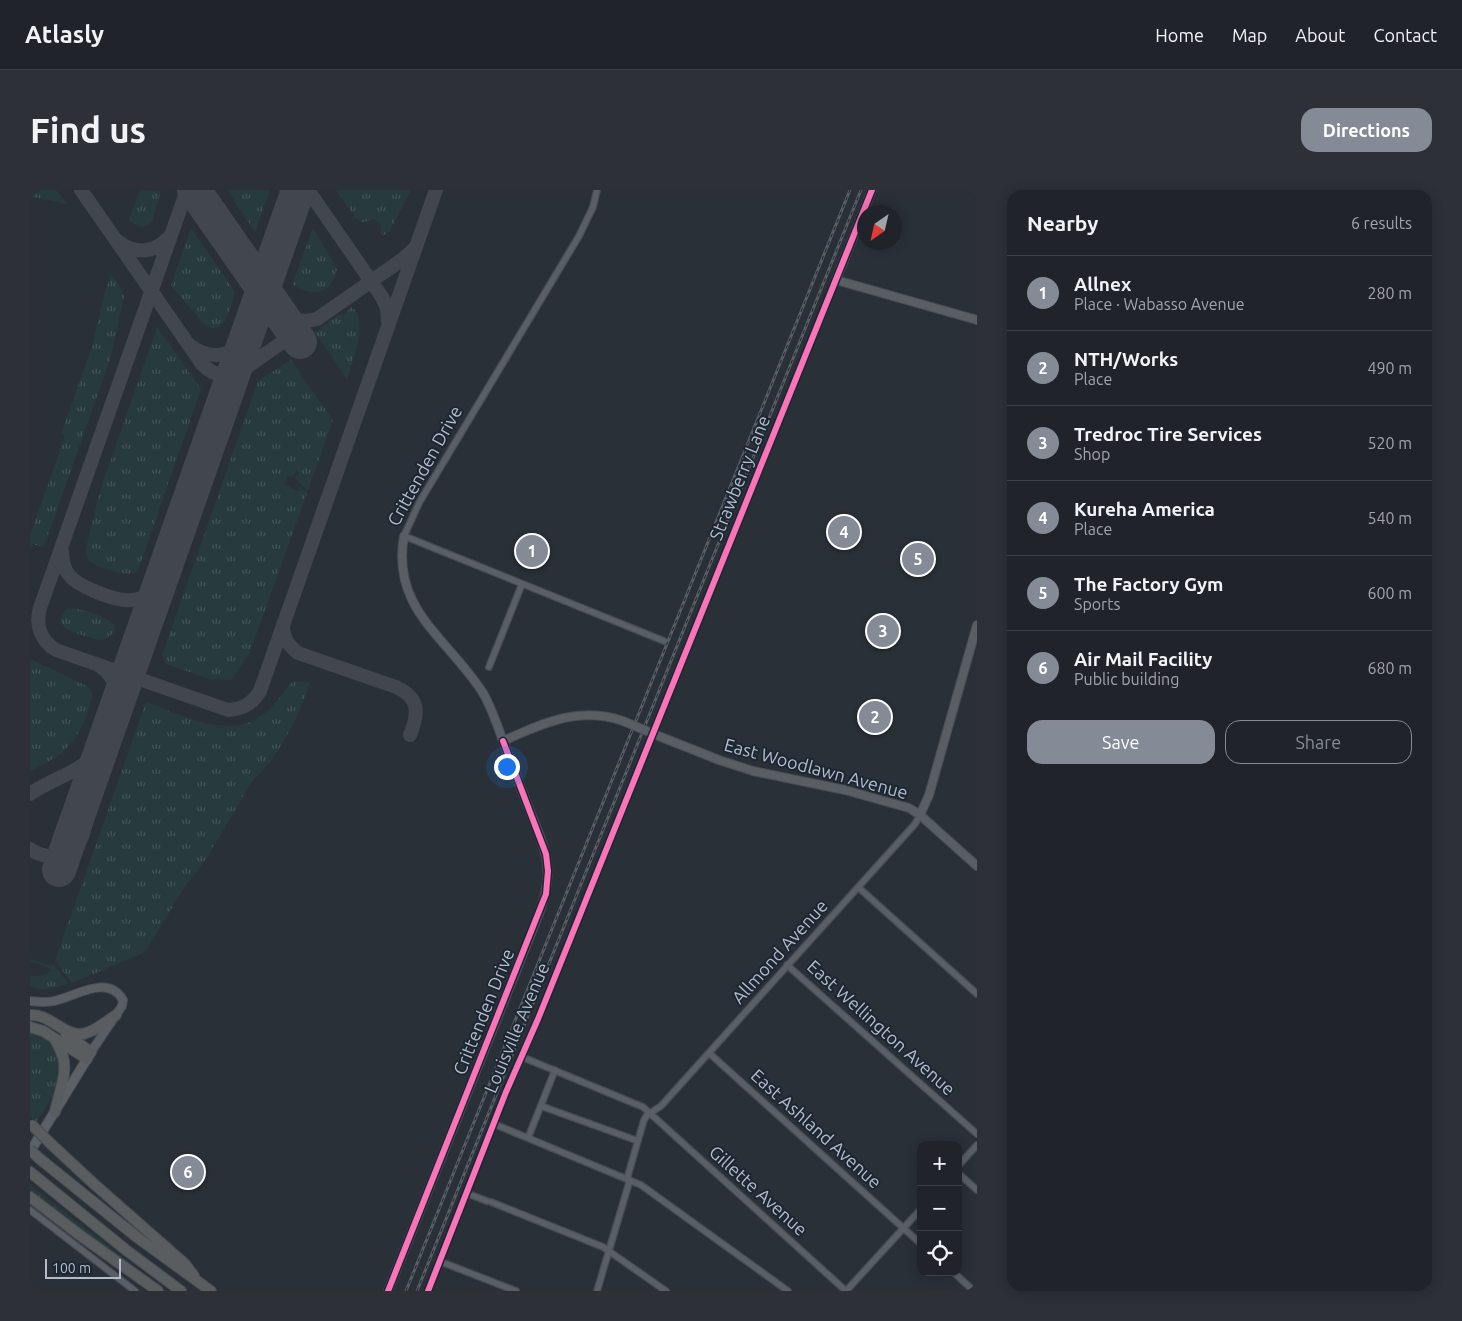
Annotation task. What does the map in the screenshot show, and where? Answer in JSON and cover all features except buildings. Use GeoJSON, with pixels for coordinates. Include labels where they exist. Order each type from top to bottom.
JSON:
{"type":"FeatureCollection","features":[{"type":"Feature","properties":{"kind":"highway"},"geometry":{"type":"LineString","coordinates":[[30,1016],[36,1015],[44,1018],[78,1034],[89,1032],[119,1011]]}},
{"type":"Feature","properties":{"kind":"highway"},"geometry":{"type":"LineString","coordinates":[[30,1016],[47,1022],[89,1056]]}},
{"type":"Feature","properties":{"kind":"highway"},"geometry":{"type":"LineString","coordinates":[[30,1027],[39,1029],[89,1056]]}},
{"type":"Feature","properties":{"kind":"highway"},"geometry":{"type":"LineString","coordinates":[[54,1112],[65,1066],[63,1056],[55,1039]]}},
{"type":"Feature","properties":{"kind":"highway"},"geometry":{"type":"LineString","coordinates":[[31,1126],[185,1264],[198,1281]]}},
{"type":"Feature","properties":{"kind":"highway"},"geometry":{"type":"LineString","coordinates":[[30,1151],[138,1238],[211,1291]]}},
{"type":"Feature","properties":{"kind":"highway"},"geometry":{"type":"LineString","coordinates":[[31,1172],[126,1250],[181,1291]]}},
{"type":"Feature","properties":{"kind":"highway"},"geometry":{"type":"LineString","coordinates":[[30,1197],[158,1291]]}},
{"type":"Feature","properties":{"kind":"main road","name":"Strawberry Lane"},"geometry":{"type":"LineString","coordinates":[[836,280],[872,190]]}},
{"type":"Feature","properties":{"kind":"main road"},"geometry":{"type":"LineString","coordinates":[[836,280],[977,320]]}},
{"type":"Feature","properties":{"kind":"main road","name":"Crittenden Drive"},"geometry":{"type":"LineString","coordinates":[[388,1291],[546,894],[548,871],[546,854],[481,689],[424,618],[409,596],[404,581],[402,563],[404,536]]}},
{"type":"Feature","properties":{"kind":"main road","name":"Allmond Avenue"},"geometry":{"type":"LineString","coordinates":[[920,814],[929,795],[977,625]]}},
{"type":"Feature","properties":{"kind":"main road","name":"East Woodlawn Avenue"},"geometry":{"type":"LineString","coordinates":[[503,741],[570,715],[597,715],[623,721],[719,760],[753,771],[845,790],[909,808],[920,814],[977,866]]}},
{"type":"Feature","properties":{"kind":"main road"},"geometry":{"type":"LineString","coordinates":[[30,1001],[52,1002],[88,989],[101,988],[109,989],[123,1000],[119,1011],[30,1151]]}},
{"type":"Feature","properties":{"kind":"street","name":"Crittenden Drive"},"geometry":{"type":"LineString","coordinates":[[404,536],[419,504],[579,236],[593,206],[597,190]]}},
{"type":"Feature","properties":{"kind":"street","name":"Strawberry Lane"},"geometry":{"type":"LineString","coordinates":[[634,777],[836,280]]}},
{"type":"Feature","properties":{"kind":"street"},"geometry":{"type":"LineString","coordinates":[[404,536],[664,641]]}},
{"type":"Feature","properties":{"kind":"street"},"geometry":{"type":"LineString","coordinates":[[489,666],[522,584]]}},
{"type":"Feature","properties":{"kind":"street","name":"Louisville Avenue"},"geometry":{"type":"LineString","coordinates":[[428,1291],[634,777]]}},
{"type":"Feature","properties":{"kind":"street","name":"Allmond Avenue"},"geometry":{"type":"LineString","coordinates":[[597,1291],[629,1183],[628,1179],[644,1120],[650,1113],[658,1109],[709,1053],[915,824],[920,814]]}},
{"type":"Feature","properties":{"kind":"street"},"geometry":{"type":"LineString","coordinates":[[858,887],[977,994]]}},
{"type":"Feature","properties":{"kind":"street","name":"East Wellington Avenue"},"geometry":{"type":"LineString","coordinates":[[787,965],[977,1134]]}},
{"type":"Feature","properties":{"kind":"street","name":"East Ashland Avenue"},"geometry":{"type":"LineString","coordinates":[[709,1053],[917,1240]]}},
{"type":"Feature","properties":{"kind":"street","name":"Gillette Avenue"},"geometry":{"type":"LineString","coordinates":[[522,1057],[636,1103],[650,1113],[846,1291]]}},
{"type":"Feature","properties":{"kind":"street"},"geometry":{"type":"LineString","coordinates":[[528,1138],[555,1070]]}},
{"type":"Feature","properties":{"kind":"street"},"geometry":{"type":"LineString","coordinates":[[541,1106],[638,1142]]}},
{"type":"Feature","properties":{"kind":"street"},"geometry":{"type":"LineString","coordinates":[[494,1124],[641,1185],[788,1291]]}},
{"type":"Feature","properties":{"kind":"street"},"geometry":{"type":"LineString","coordinates":[[962,1162],[977,1145]]}},
{"type":"Feature","properties":{"kind":"street"},"geometry":{"type":"LineString","coordinates":[[962,1177],[977,1190]]}},
{"type":"Feature","properties":{"kind":"street"},"geometry":{"type":"LineString","coordinates":[[466,1193],[609,1251],[666,1291]]}},
{"type":"Feature","properties":{"kind":"street"},"geometry":{"type":"LineString","coordinates":[[30,1210],[135,1291]]}},
{"type":"Feature","properties":{"kind":"street"},"geometry":{"type":"LineString","coordinates":[[846,1291],[917,1213]]}},
{"type":"Feature","properties":{"kind":"street"},"geometry":{"type":"LineString","coordinates":[[439,1261],[516,1291]]}},
{"type":"Feature","properties":{"kind":"street"},"geometry":{"type":"LineString","coordinates":[[957,1276],[974,1291]]}},
{"type":"Feature","properties":{"kind":"green space"},"geometry":{"type":"Polygon","coordinates":[[[30,190],[56,190],[67,204],[30,196],[30,190]]]}},
{"type":"Feature","properties":{"kind":"green space"},"geometry":{"type":"Polygon","coordinates":[[[140,190],[161,191],[152,221],[143,227],[137,226],[129,219],[140,190]]]}},
{"type":"Feature","properties":{"kind":"green space"},"geometry":{"type":"Polygon","coordinates":[[[227,190],[270,190],[255,232],[227,190]]]}},
{"type":"Feature","properties":{"kind":"green space"},"geometry":{"type":"Polygon","coordinates":[[[336,190],[411,190],[389,232],[382,236],[380,223],[374,219],[362,222],[356,218],[336,190]]]}},
{"type":"Feature","properties":{"kind":"green space"},"geometry":{"type":"Polygon","coordinates":[[[191,228],[235,292],[226,319],[218,328],[205,325],[171,286],[191,228]]]}},
{"type":"Feature","properties":{"kind":"green space"},"geometry":{"type":"Polygon","coordinates":[[[313,228],[337,269],[330,285],[325,289],[313,292],[292,284],[313,228]]]}},
{"type":"Feature","properties":{"kind":"green space"},"geometry":{"type":"Polygon","coordinates":[[[111,274],[121,288],[124,297],[110,359],[44,547],[32,544],[30,550],[30,536],[65,436],[61,434],[93,344],[104,295],[111,274]]]}},
{"type":"Feature","properties":{"kind":"green space"},"geometry":{"type":"Polygon","coordinates":[[[350,307],[356,312],[360,329],[356,351],[347,379],[315,332],[338,315],[346,315],[350,307]]]}},
{"type":"Feature","properties":{"kind":"green space"},"geometry":{"type":"Polygon","coordinates":[[[157,327],[201,389],[139,568],[136,573],[131,574],[104,568],[93,563],[87,557],[86,548],[100,491],[157,327]]]}},
{"type":"Feature","properties":{"kind":"green space"},"geometry":{"type":"Polygon","coordinates":[[[291,360],[333,420],[308,490],[295,479],[299,473],[296,471],[291,477],[287,476],[284,484],[297,491],[300,487],[307,493],[250,652],[231,680],[210,679],[166,664],[162,655],[258,381],[291,360]]]}},
{"type":"Feature","properties":{"kind":"green space"},"geometry":{"type":"Polygon","coordinates":[[[67,609],[99,615],[114,625],[114,632],[108,637],[97,640],[69,630],[62,624],[61,620],[67,609]]]}},
{"type":"Feature","properties":{"kind":"green space"},"geometry":{"type":"Polygon","coordinates":[[[30,659],[87,686],[91,690],[92,695],[82,725],[72,743],[58,756],[30,771],[30,659]]]}},
{"type":"Feature","properties":{"kind":"green space"},"geometry":{"type":"Polygon","coordinates":[[[293,681],[310,683],[300,709],[280,748],[253,780],[206,859],[184,888],[147,949],[143,953],[72,983],[55,961],[146,702],[206,723],[222,726],[237,725],[251,721],[265,713],[293,681]]]}},
{"type":"Feature","properties":{"kind":"green space"},"geometry":{"type":"Polygon","coordinates":[[[30,959],[52,966],[53,964],[68,983],[49,989],[30,986],[30,975],[41,976],[51,970],[30,961],[30,959]]]}},
{"type":"Feature","properties":{"kind":"green space"},"geometry":{"type":"Polygon","coordinates":[[[30,1031],[39,1035],[52,1046],[57,1052],[61,1068],[55,1091],[36,1123],[30,1117],[30,1031]]]}},
{"type":"Feature","properties":{"kind":"green space"},"geometry":{"type":"Polygon","coordinates":[[[30,1185],[166,1291],[162,1291],[30,1193],[30,1185]]]}},
{"type":"Feature","properties":{"kind":"taxiway"},"geometry":{"type":"LineString","coordinates":[[81,190],[206,368],[220,375],[230,375],[241,371],[294,334]]}},
{"type":"Feature","properties":{"kind":"taxiway"},"geometry":{"type":"LineString","coordinates":[[187,190],[40,608],[38,620],[40,632],[46,642],[56,650],[228,710],[247,705],[260,691],[436,190]]}},
{"type":"Feature","properties":{"kind":"taxiway"},"geometry":{"type":"LineString","coordinates":[[308,190],[382,297],[387,308],[388,322]]}},
{"type":"Feature","properties":{"kind":"taxiway"},"geometry":{"type":"LineString","coordinates":[[119,242],[132,249],[146,250],[159,246],[170,236]]}},
{"type":"Feature","properties":{"kind":"taxiway"},"geometry":{"type":"LineString","coordinates":[[252,271],[285,314],[295,320],[308,321],[317,319],[403,259],[415,248]]}},
{"type":"Feature","properties":{"kind":"taxiway"},"geometry":{"type":"LineString","coordinates":[[191,346],[212,355],[220,355],[234,350],[240,345],[247,334],[258,301]]}},
{"type":"Feature","properties":{"kind":"taxiway"},"geometry":{"type":"LineString","coordinates":[[62,550],[64,566],[73,579],[103,595],[132,600],[150,593],[155,588],[167,565],[178,533]]}},
{"type":"Feature","properties":{"kind":"taxiway"},"geometry":{"type":"LineString","coordinates":[[283,624],[287,641],[298,653],[396,687],[410,696],[416,713],[410,735]]}},
{"type":"Feature","properties":{"kind":"taxiway"},"geometry":{"type":"LineString","coordinates":[[101,667],[115,684],[117,706]]}},
{"type":"Feature","properties":{"kind":"taxiway"},"geometry":{"type":"LineString","coordinates":[[30,794],[82,765],[99,750],[105,739]]}},
{"type":"Feature","properties":{"kind":"taxiway"},"geometry":{"type":"LineString","coordinates":[[30,849],[42,855],[54,856],[64,854],[73,848],[80,840],[84,830],[85,818],[82,805]]}},
{"type":"Feature","properties":{"kind":"runway"},"geometry":{"type":"LineString","coordinates":[[194,190],[300,342]]}},
{"type":"Feature","properties":{"kind":"runway"},"geometry":{"type":"LineString","coordinates":[[59,870],[298,190]]}},
{"type":"Feature","properties":{"kind":"railway"},"geometry":{"type":"LineString","coordinates":[[406,1291],[850,190]]}},
{"type":"Feature","properties":{"kind":"railway"},"geometry":{"type":"LineString","coordinates":[[417,1291],[861,190]]}},
{"type":"Feature","properties":{"kind":"cycle path"},"geometry":{"type":"LineString","coordinates":[[428,1291],[506,1092],[538,1019],[872,190]]}},
{"type":"Feature","properties":{"kind":"cycle path"},"geometry":{"type":"LineString","coordinates":[[388,1291],[546,894],[548,871],[546,854],[503,741]]}},
{"type":"Feature","properties":{"kind":"place","name":"Kureha America"},"geometry":{"type":"Point","coordinates":[844,532]}},
{"type":"Feature","properties":{"kind":"place","name":"Allnex"},"geometry":{"type":"Point","coordinates":[532,551]}},
{"type":"Feature","properties":{"kind":"place","name":"The Factory Gym"},"geometry":{"type":"Point","coordinates":[918,559]}},
{"type":"Feature","properties":{"kind":"place","name":"Tredroc Tire Services"},"geometry":{"type":"Point","coordinates":[883,631]}},
{"type":"Feature","properties":{"kind":"place","name":"NTH/Works"},"geometry":{"type":"Point","coordinates":[875,717]}},
{"type":"Feature","properties":{"kind":"place","name":"Air Mail Facility"},"geometry":{"type":"Point","coordinates":[188,1172]}}]}
